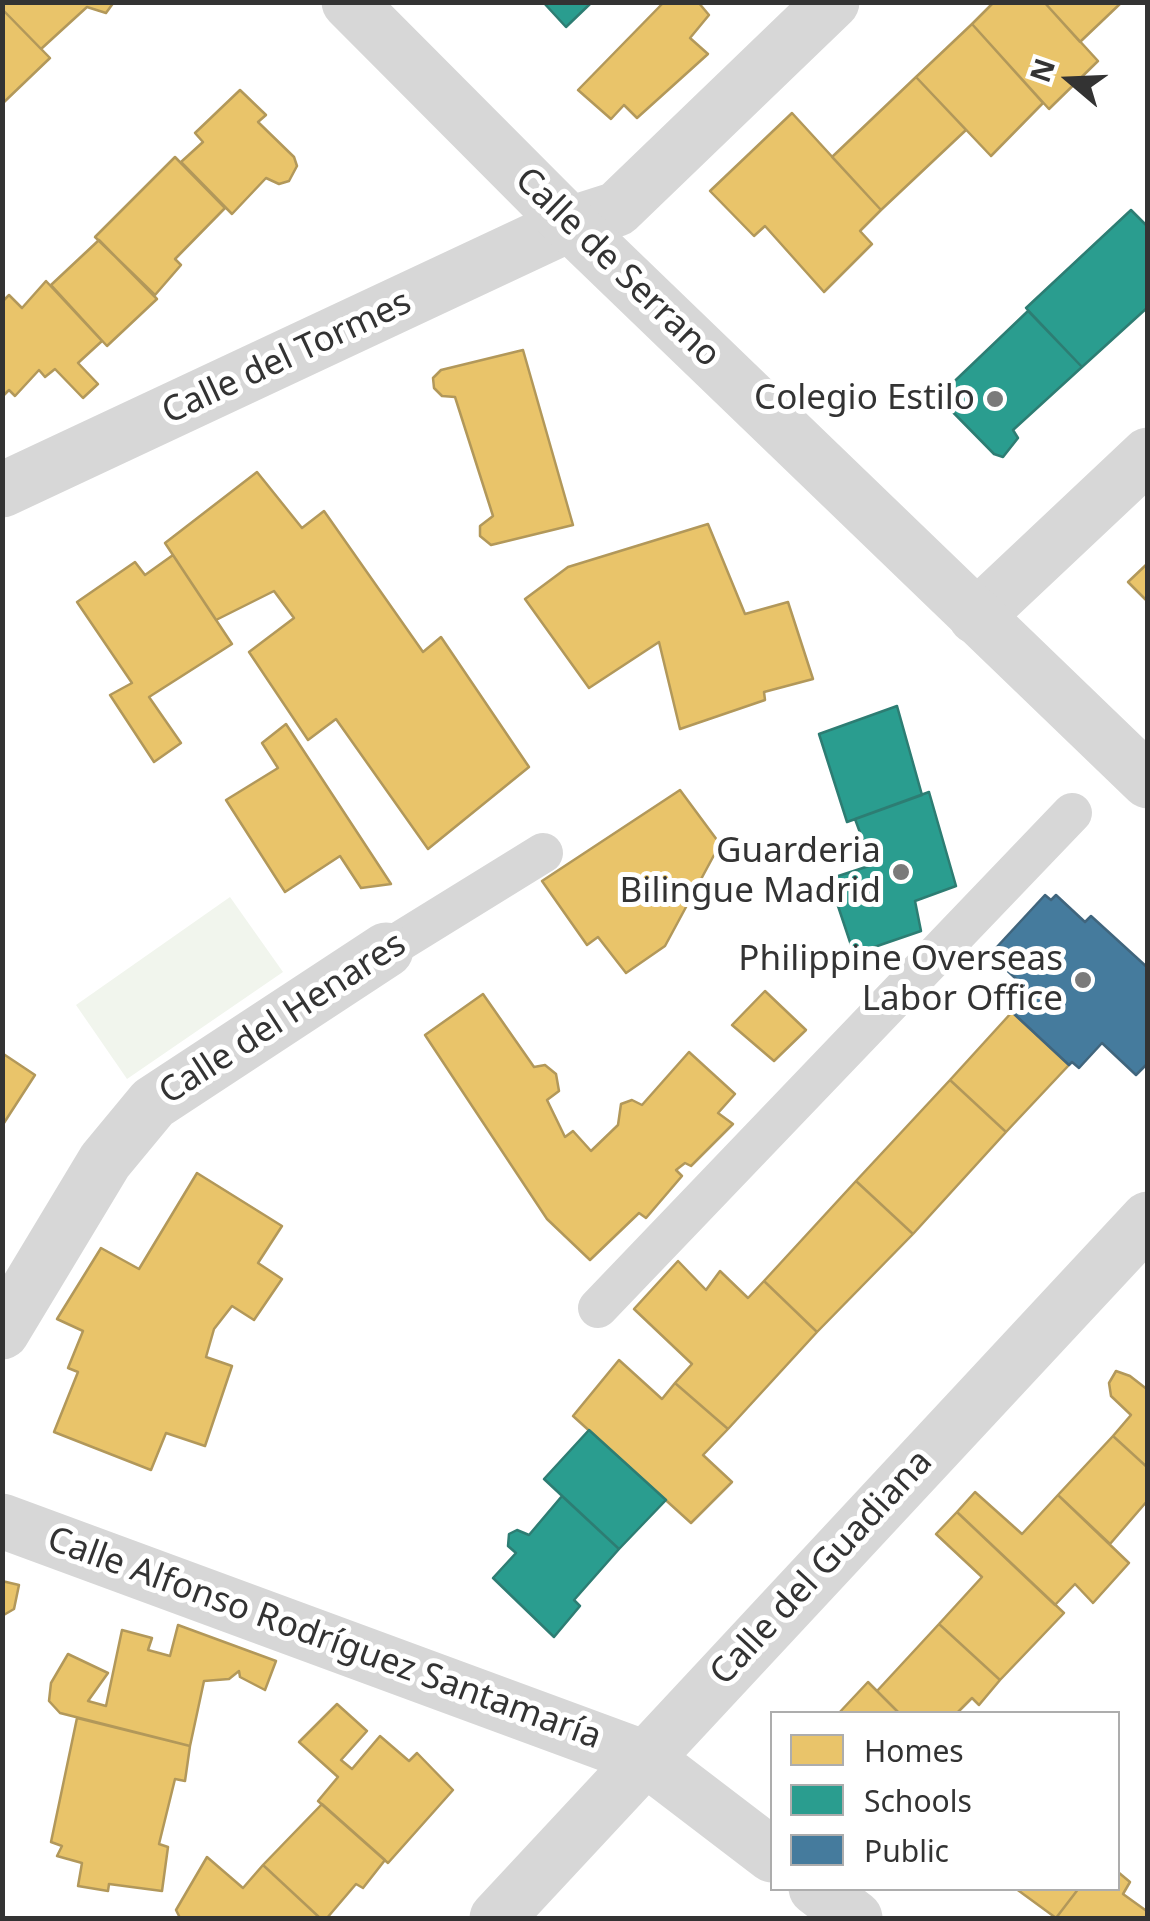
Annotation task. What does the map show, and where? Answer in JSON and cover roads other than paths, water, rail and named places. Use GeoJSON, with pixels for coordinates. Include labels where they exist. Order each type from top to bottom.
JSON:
{"type":"FeatureCollection","features":[{"type":"Feature","properties":{"kind":"street","name":"Calle de Serrano"},"geometry":{"type":"LineString","coordinates":[[349,2],[570,224],[1148,781]]}},
{"type":"Feature","properties":{"kind":"street","name":"Calle del Tormes"},"geometry":{"type":"LineString","coordinates":[[2,490],[570,224],[617,209],[832,2]]}},
{"type":"Feature","properties":{"kind":"street"},"geometry":{"type":"LineString","coordinates":[[976,617],[1148,455]]}},
{"type":"Feature","properties":{"kind":"street"},"geometry":{"type":"LineString","coordinates":[[598,1308],[1072,813]]}},
{"type":"Feature","properties":{"kind":"street","name":"Calle del Henares"},"geometry":{"type":"LineString","coordinates":[[2,1332],[105,1162],[152,1103],[543,853]]}},
{"type":"Feature","properties":{"kind":"street","name":"Calle del Guadiana"},"geometry":{"type":"LineString","coordinates":[[497,1918],[1148,1219]]}},
{"type":"Feature","properties":{"kind":"street","name":"Calle Alfonso Rodríguez Santamaría"},"geometry":{"type":"LineString","coordinates":[[2,1521],[645,1758],[770,1853]]}},
{"type":"Feature","properties":{"kind":"street"},"geometry":{"type":"LineString","coordinates":[[820,1891],[855,1918]]}},
{"type":"Feature","properties":{"kind":"place","name":"Colegio Estilo"},"geometry":{"type":"Point","coordinates":[995,399]}},
{"type":"Feature","properties":{"kind":"place","name":"Guarderia Bilingue Madrid"},"geometry":{"type":"Point","coordinates":[901,872]}},
{"type":"Feature","properties":{"kind":"place","name":"Philippine Overseas Labor Office"},"geometry":{"type":"Point","coordinates":[1083,980]}}]}
